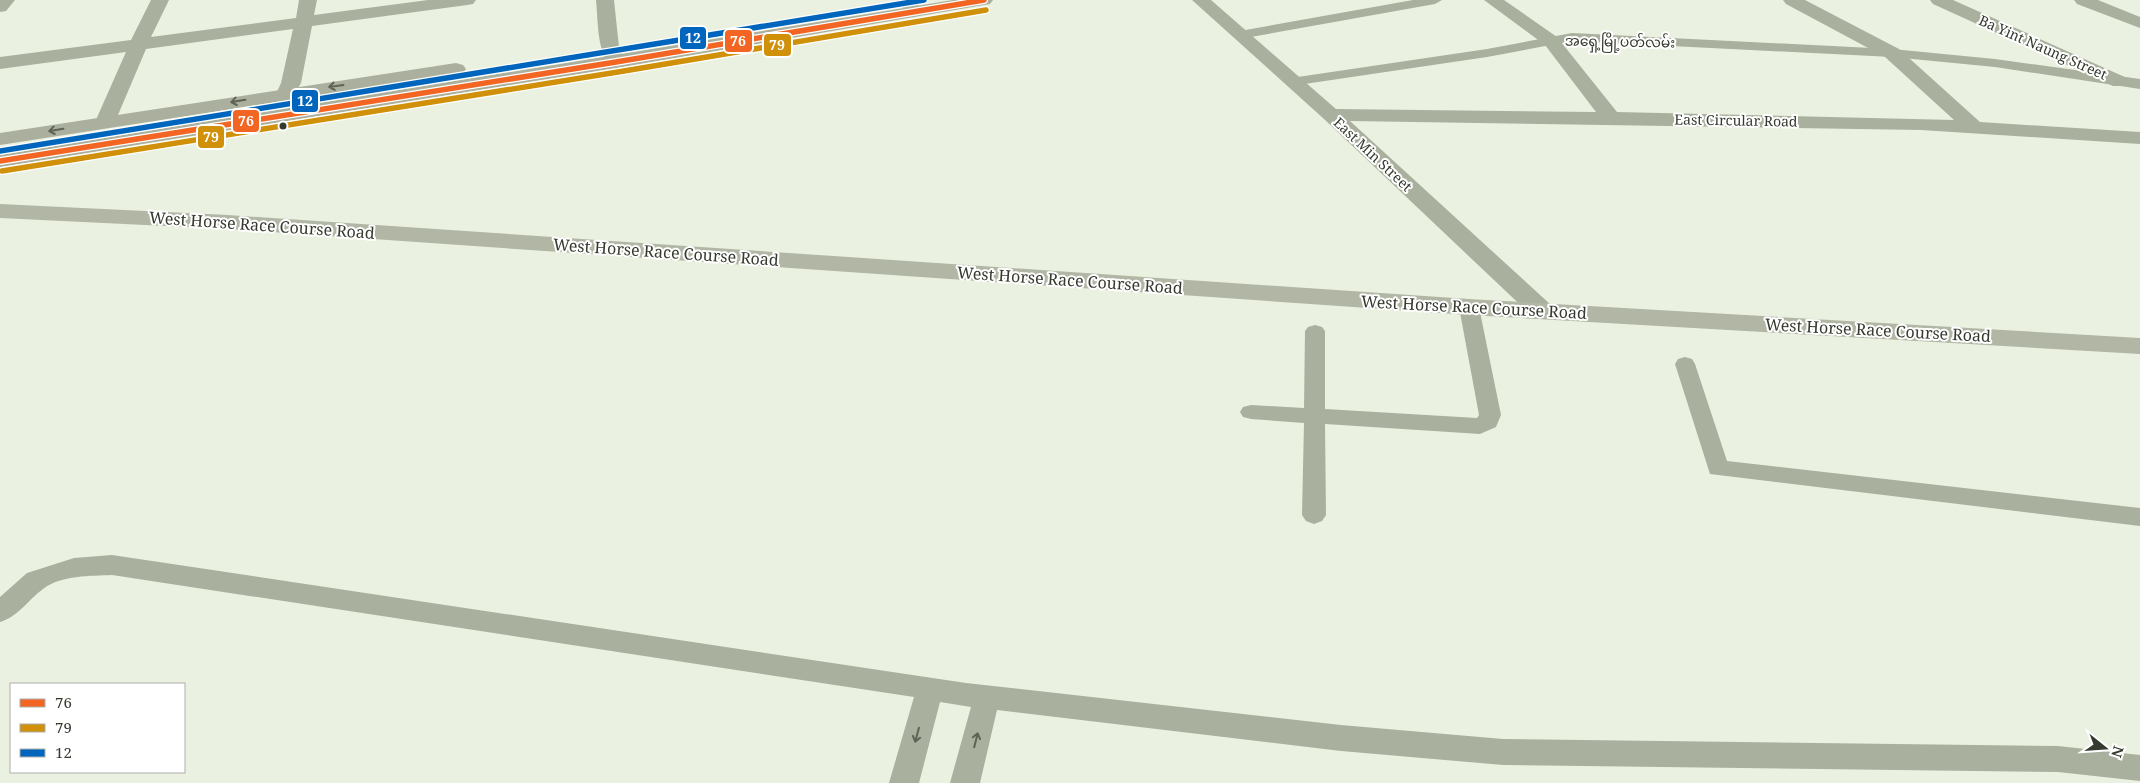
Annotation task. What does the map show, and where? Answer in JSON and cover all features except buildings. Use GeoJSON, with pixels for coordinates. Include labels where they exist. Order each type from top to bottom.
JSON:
{"type":"FeatureCollection","features":[{"type":"Feature","properties":{"kind":"main road"},"geometry":{"type":"LineString","coordinates":[[0,161],[911,3],[984,0]]}},
{"type":"Feature","properties":{"kind":"main road"},"geometry":{"type":"LineString","coordinates":[[0,139],[286,94],[613,54]]}},
{"type":"Feature","properties":{"kind":"street"},"geometry":{"type":"LineString","coordinates":[[0,7],[6,0]]}},
{"type":"Feature","properties":{"kind":"street"},"geometry":{"type":"LineString","coordinates":[[104,122],[160,0]]}},
{"type":"Feature","properties":{"kind":"street"},"geometry":{"type":"LineString","coordinates":[[286,94],[291,83],[308,0]]}},
{"type":"Feature","properties":{"kind":"street"},"geometry":{"type":"LineString","coordinates":[[605,0],[613,54]]}},
{"type":"Feature","properties":{"kind":"street","name":"East Min Street"},"geometry":{"type":"LineString","coordinates":[[1201,0],[1291,82],[1331,115],[1542,310]]}},
{"type":"Feature","properties":{"kind":"street"},"geometry":{"type":"LineString","coordinates":[[1493,0],[1551,41],[1611,118]]}},
{"type":"Feature","properties":{"kind":"street"},"geometry":{"type":"LineString","coordinates":[[1792,0],[1892,53],[1974,126]]}},
{"type":"Feature","properties":{"kind":"street","name":"Ba Yint Naung Street"},"geometry":{"type":"LineString","coordinates":[[1939,0],[2120,82]]}},
{"type":"Feature","properties":{"kind":"street"},"geometry":{"type":"LineString","coordinates":[[2083,0],[2140,23]]}},
{"type":"Feature","properties":{"kind":"street"},"geometry":{"type":"LineString","coordinates":[[0,63],[458,1]]}},
{"type":"Feature","properties":{"kind":"street","name":"East Circular Road"},"geometry":{"type":"LineString","coordinates":[[1331,115],[1611,118],[1974,126],[2140,138]]}},
{"type":"Feature","properties":{"kind":"street","name":"West Horse Race Course Road"},"geometry":{"type":"LineString","coordinates":[[0,211],[238,222],[1469,308],[1542,310],[2140,346]]}},
{"type":"Feature","properties":{"kind":"lane"},"geometry":{"type":"LineString","coordinates":[[1240,35],[1435,0]]}},
{"type":"Feature","properties":{"kind":"lane","name":"အရှေ့မြို့ပတ်လမ်း"},"geometry":{"type":"LineString","coordinates":[[1291,82],[1572,37],[1892,53],[1995,63],[2140,84]]}},
{"type":"Feature","properties":{"kind":"lane"},"geometry":{"type":"LineString","coordinates":[[1251,412],[1480,426],[1488,422],[1490,415],[1469,308]]}},
{"type":"Feature","properties":{"kind":"lane"},"geometry":{"type":"LineString","coordinates":[[1314,515],[1315,332]]}},
{"type":"Feature","properties":{"kind":"lane"},"geometry":{"type":"LineString","coordinates":[[1685,364],[1718,468],[2140,517]]}},
{"type":"Feature","properties":{"kind":"lane"},"geometry":{"type":"LineString","coordinates":[[0,612],[36,580],[74,568],[112,565],[987,697],[1341,738],[1503,752],[2058,759],[2140,768]]}},
{"type":"Feature","properties":{"kind":"lane"},"geometry":{"type":"LineString","coordinates":[[904,783],[930,688]]}},
{"type":"Feature","properties":{"kind":"lane"},"geometry":{"type":"LineString","coordinates":[[965,783],[987,697]]}},
{"type":"Feature","properties":{"kind":"transit line","name":"12"},"geometry":{"type":"LineString","coordinates":[[0,151],[924,0]]}},
{"type":"Feature","properties":{"kind":"transit line","name":"76"},"geometry":{"type":"LineString","coordinates":[[0,161],[616,62],[984,0]]}},
{"type":"Feature","properties":{"kind":"transit line","name":"79"},"geometry":{"type":"LineString","coordinates":[[2,171],[618,72],[986,10]]}}]}
